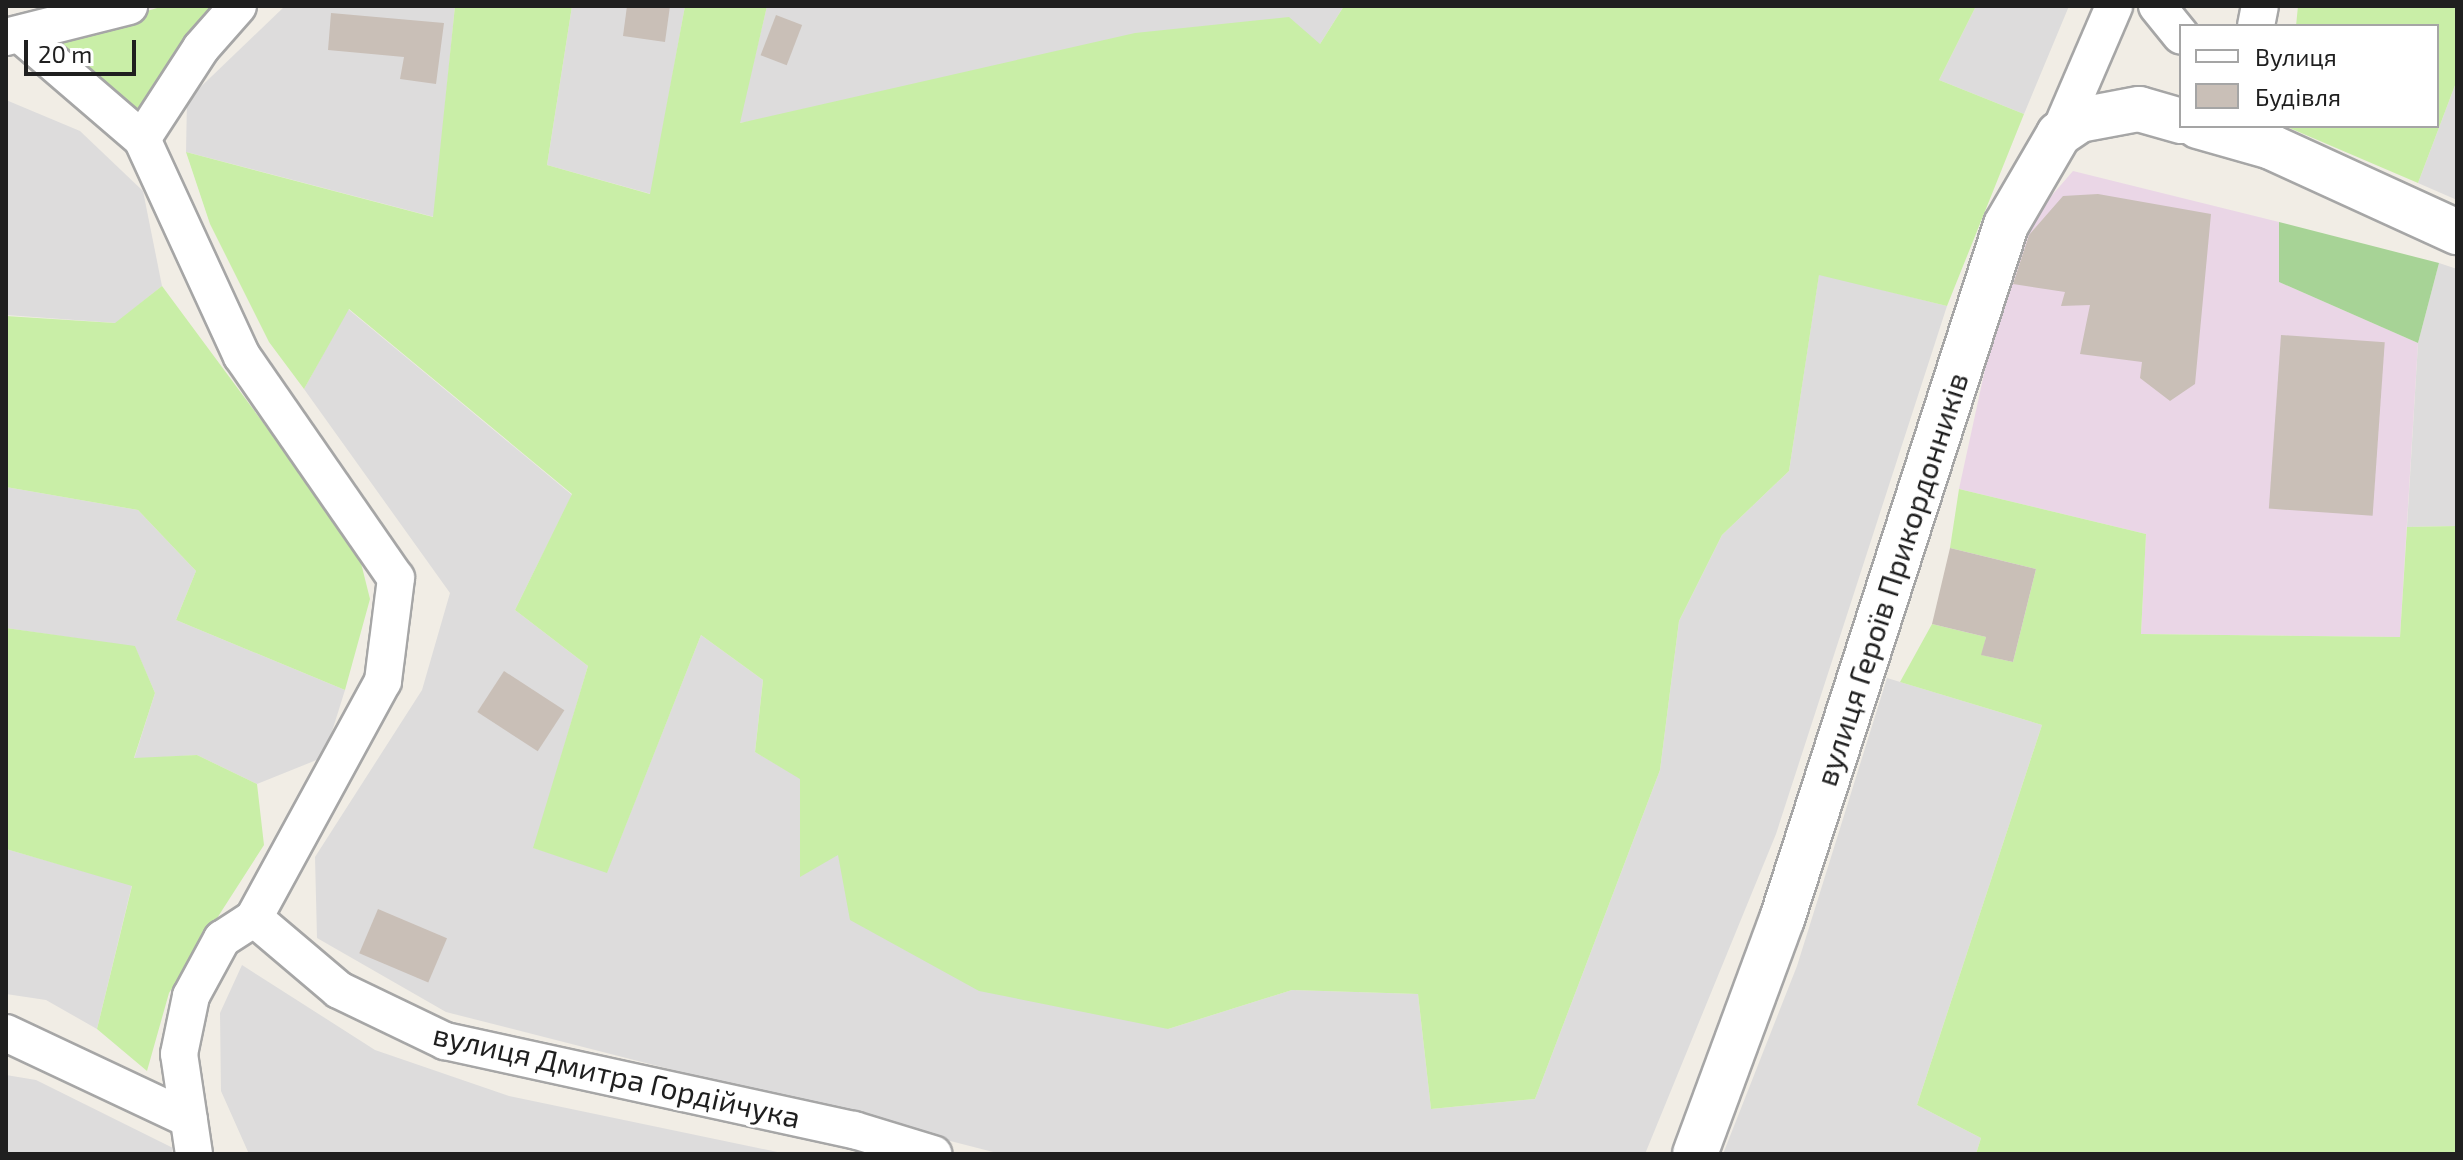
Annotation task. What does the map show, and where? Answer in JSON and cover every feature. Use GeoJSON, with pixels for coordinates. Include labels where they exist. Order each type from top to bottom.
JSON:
{"type":"FeatureCollection","features":[{"type":"Feature","properties":{"kind":"street"},"geometry":{"type":"LineString","coordinates":[[13,36],[129,6]]}},
{"type":"Feature","properties":{"kind":"street"},"geometry":{"type":"LineString","coordinates":[[142,139],[201,48],[238,6]]}},
{"type":"Feature","properties":{"kind":"street"},"geometry":{"type":"LineString","coordinates":[[2059,134],[2114,6]]}},
{"type":"Feature","properties":{"kind":"street"},"geometry":{"type":"LineString","coordinates":[[2157,6],[2179,34]]}},
{"type":"Feature","properties":{"kind":"street"},"geometry":{"type":"LineString","coordinates":[[13,36],[142,139],[242,356],[396,578],[383,681],[254,918],[222,939],[191,996],[179,1054],[191,1137]]}},
{"type":"Feature","properties":{"kind":"street"},"geometry":{"type":"LineString","coordinates":[[2059,134],[2108,111],[2139,109],[2179,120]]}},
{"type":"Feature","properties":{"kind":"street"},"geometry":{"type":"LineString","coordinates":[[2217,128],[2264,133],[2457,232]]}},
{"type":"Feature","properties":{"kind":"street","name":"вулиця Героїв Прикордонників"},"geometry":{"type":"LineString","coordinates":[[1695,1154],[1782,919],[2006,225],[2059,134]]}},
{"type":"Feature","properties":{"kind":"street","name":"вулиця Дмитра Гордійчука"},"geometry":{"type":"LineString","coordinates":[[254,918],[339,990],[445,1041],[854,1130],[933,1154]]}},
{"type":"Feature","properties":{"kind":"street"},"geometry":{"type":"LineString","coordinates":[[6,1033],[191,1137]]}},
{"type":"Feature","properties":{"kind":"shaded area"},"geometry":{"type":"Polygon","coordinates":[[[285,6],[455,6],[434,217],[186,152],[187,100],[285,6]]]}},
{"type":"Feature","properties":{"kind":"shaded area"},"geometry":{"type":"Polygon","coordinates":[[[572,6],[685,6],[651,194],[547,165],[572,6]]]}},
{"type":"Feature","properties":{"kind":"shaded area"},"geometry":{"type":"Polygon","coordinates":[[[767,6],[1344,6],[1320,44],[739,123],[767,6]]]}},
{"type":"Feature","properties":{"kind":"shaded area"},"geometry":{"type":"Polygon","coordinates":[[[1976,6],[2069,6],[2024,114],[1939,80],[1976,6]]]}},
{"type":"Feature","properties":{"kind":"shaded area"},"geometry":{"type":"Polygon","coordinates":[[[2457,80],[2457,200],[2418,183],[2457,80]]]}},
{"type":"Feature","properties":{"kind":"shaded area"},"geometry":{"type":"Polygon","coordinates":[[[6,100],[80,131],[143,191],[162,286],[116,323],[6,315],[6,100]]]}},
{"type":"Feature","properties":{"kind":"shaded area"},"geometry":{"type":"Polygon","coordinates":[[[2073,171],[2279,222],[2279,282],[2418,343],[2400,637],[2141,634],[2146,534],[1959,489],[2013,240],[2073,171]]]}},
{"type":"Feature","properties":{"kind":"shaded area"},"geometry":{"type":"Polygon","coordinates":[[[2439,263],[2457,269],[2457,526],[2407,527],[2418,343],[2439,263]]]}},
{"type":"Feature","properties":{"kind":"shaded area"},"geometry":{"type":"Polygon","coordinates":[[[1819,274],[1947,306],[1776,834],[1645,1154],[1001,1154],[446,1012],[317,938],[315,857],[422,690],[450,593],[304,389],[348,309],[572,495],[515,610],[588,666],[534,848],[607,872],[701,635],[763,680],[755,752],[800,778],[800,876],[838,854],[1168,1029],[1292,990],[1418,994],[1431,1109],[1535,1099],[1660,770],[1679,621],[1722,535],[1789,471],[1819,274]]]}},
{"type":"Feature","properties":{"kind":"shaded area"},"geometry":{"type":"Polygon","coordinates":[[[6,487],[138,510],[196,571],[176,620],[345,690],[324,757],[257,784],[197,755],[134,759],[155,693],[135,647],[6,628],[6,487]]]}},
{"type":"Feature","properties":{"kind":"shaded area"},"geometry":{"type":"Polygon","coordinates":[[[1887,678],[2042,725],[1917,1105],[1981,1138],[1976,1154],[1723,1154],[1797,966],[1887,678]]]}},
{"type":"Feature","properties":{"kind":"shaded area"},"geometry":{"type":"Polygon","coordinates":[[[6,849],[132,885],[97,1029],[46,1000],[6,994],[6,849]]]}},
{"type":"Feature","properties":{"kind":"shaded area"},"geometry":{"type":"Polygon","coordinates":[[[242,965],[375,1050],[509,1096],[787,1154],[249,1154],[221,1091],[220,1013],[242,965]]]}},
{"type":"Feature","properties":{"kind":"shaded area"},"geometry":{"type":"Polygon","coordinates":[[[6,1075],[36,1080],[173,1148],[172,1154],[6,1154],[6,1075]]]}},
{"type":"Feature","properties":{"kind":"green space"},"geometry":{"type":"Polygon","coordinates":[[[164,6],[223,6],[139,121],[47,40],[164,6]]]}},
{"type":"Feature","properties":{"kind":"green space"},"geometry":{"type":"Polygon","coordinates":[[[455,6],[572,6],[547,165],[650,194],[685,6],[767,6],[740,123],[1135,33],[1289,17],[1320,44],[1344,6],[1976,6],[1939,80],[2024,114],[1947,306],[1819,275],[1789,471],[1722,535],[1679,621],[1660,770],[1535,1099],[1431,1109],[1418,994],[1292,990],[1168,1029],[979,991],[850,920],[838,855],[800,877],[800,779],[755,752],[763,680],[701,635],[607,873],[533,848],[588,666],[515,610],[572,494],[349,309],[304,389],[269,342],[210,224],[186,152],[433,217],[455,6]]]}},
{"type":"Feature","properties":{"kind":"green space"},"geometry":{"type":"Polygon","coordinates":[[[2298,6],[2457,6],[2457,80],[2439,128],[2439,24],[2296,24],[2298,6]]]}},
{"type":"Feature","properties":{"kind":"green space"},"geometry":{"type":"Polygon","coordinates":[[[2290,128],[2439,128],[2418,183],[2290,128]]]}},
{"type":"Feature","properties":{"kind":"green space"},"geometry":{"type":"Polygon","coordinates":[[[2279,222],[2439,263],[2418,343],[2279,282],[2279,222]]]}},
{"type":"Feature","properties":{"kind":"green space"},"geometry":{"type":"Polygon","coordinates":[[[162,286],[358,551],[370,599],[345,690],[176,620],[196,571],[138,510],[6,487],[6,316],[115,323],[162,286]]]}},
{"type":"Feature","properties":{"kind":"green space"},"geometry":{"type":"Polygon","coordinates":[[[1959,489],[2146,534],[2141,634],[2400,637],[2407,527],[2457,526],[2457,1154],[1976,1154],[1981,1138],[1917,1105],[2042,725],[1900,682],[1932,624],[1986,637],[1982,655],[2013,662],[2036,569],[1950,548],[1959,489]]]}},
{"type":"Feature","properties":{"kind":"green space"},"geometry":{"type":"Polygon","coordinates":[[[6,628],[135,646],[155,693],[134,758],[197,755],[257,784],[264,845],[169,993],[147,1071],[97,1029],[132,886],[6,849],[6,628]]]}},
{"type":"Feature","properties":{"kind":"building"},"geometry":{"type":"Polygon","coordinates":[[[627,6],[670,6],[665,42],[623,36],[627,6]]]}},
{"type":"Feature","properties":{"kind":"building"},"geometry":{"type":"Polygon","coordinates":[[[331,13],[444,23],[436,84],[400,79],[404,57],[328,50],[331,13]]]}},
{"type":"Feature","properties":{"kind":"building"},"geometry":{"type":"Polygon","coordinates":[[[776,15],[802,25],[787,65],[761,55],[776,15]]]}},
{"type":"Feature","properties":{"kind":"building"},"geometry":{"type":"Polygon","coordinates":[[[2098,194],[2211,214],[2195,384],[2170,401],[2140,378],[2142,362],[2080,354],[2090,305],[2061,306],[2065,292],[2013,284],[2029,235],[2063,196],[2098,194]]]}},
{"type":"Feature","properties":{"kind":"building"},"geometry":{"type":"Polygon","coordinates":[[[2281,335],[2385,342],[2373,516],[2269,509],[2281,335]]]}},
{"type":"Feature","properties":{"kind":"building"},"geometry":{"type":"Polygon","coordinates":[[[1950,548],[2036,569],[2013,662],[1981,655],[1986,637],[1932,624],[1950,548]]]}},
{"type":"Feature","properties":{"kind":"building"},"geometry":{"type":"Polygon","coordinates":[[[504,671],[564,710],[538,751],[477,712],[504,671]]]}},
{"type":"Feature","properties":{"kind":"building"},"geometry":{"type":"Polygon","coordinates":[[[378,909],[447,938],[428,982],[359,953],[378,909]]]}}]}
